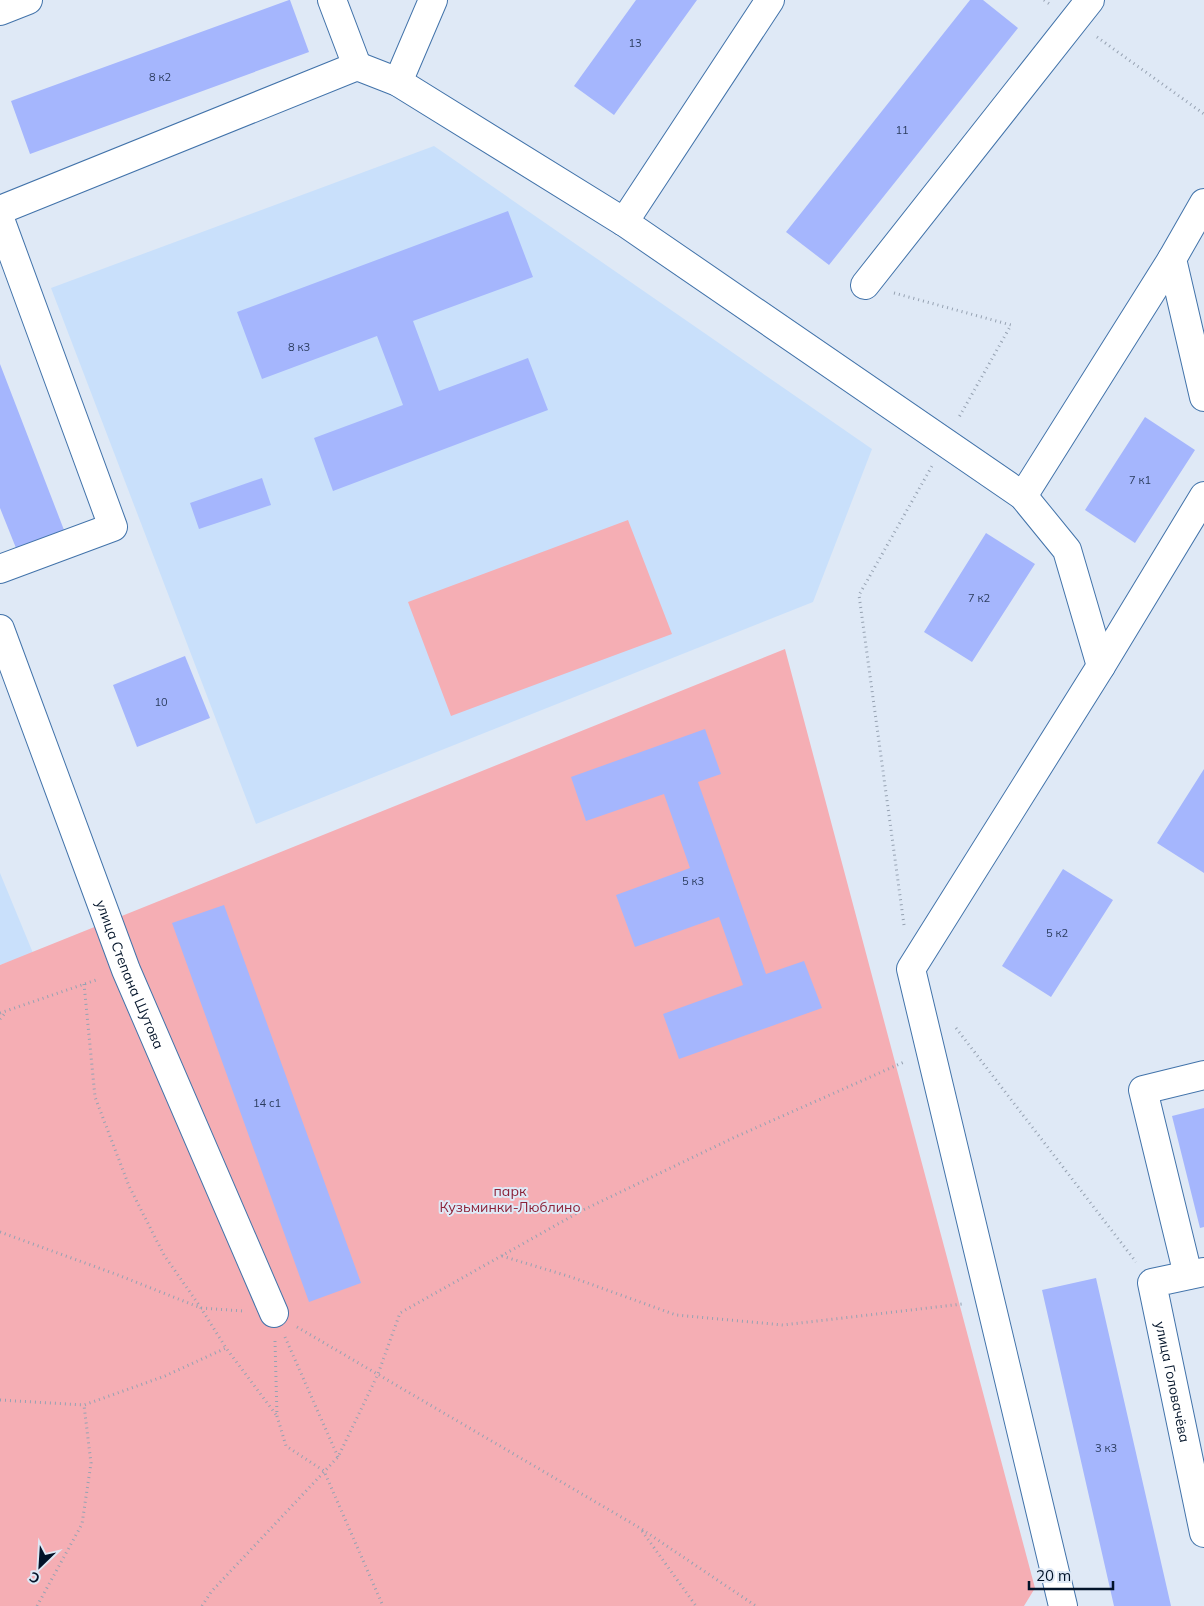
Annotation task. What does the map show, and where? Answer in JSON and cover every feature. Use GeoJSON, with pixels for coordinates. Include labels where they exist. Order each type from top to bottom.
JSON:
{"type":"FeatureCollection","features":[{"type":"Feature","properties":{"kind":"street"},"geometry":{"type":"LineString","coordinates":[[0,11],[28,0]]}},
{"type":"Feature","properties":{"kind":"street"},"geometry":{"type":"LineString","coordinates":[[332,0],[357,66]]}},
{"type":"Feature","properties":{"kind":"street"},"geometry":{"type":"LineString","coordinates":[[398,82],[432,0]]}},
{"type":"Feature","properties":{"kind":"street"},"geometry":{"type":"LineString","coordinates":[[624,222],[770,0]]}},
{"type":"Feature","properties":{"kind":"street"},"geometry":{"type":"LineString","coordinates":[[866,286],[1075,22],[1090,0]]}},
{"type":"Feature","properties":{"kind":"street"},"geometry":{"type":"LineString","coordinates":[[0,210],[357,66],[398,82],[624,222],[1022,496],[1067,550],[1101,666]]}},
{"type":"Feature","properties":{"kind":"street"},"geometry":{"type":"LineString","coordinates":[[1022,496],[1172,259],[1204,203]]}},
{"type":"Feature","properties":{"kind":"street"},"geometry":{"type":"LineString","coordinates":[[0,219],[113,527],[0,569]]}},
{"type":"Feature","properties":{"kind":"street"},"geometry":{"type":"LineString","coordinates":[[1172,259],[1204,397]]}},
{"type":"Feature","properties":{"kind":"street"},"geometry":{"type":"LineString","coordinates":[[1063,1606],[911,969],[1101,666],[1204,496]]}},
{"type":"Feature","properties":{"kind":"street","name":"улица Степана Шутова"},"geometry":{"type":"LineString","coordinates":[[0,628],[126,970],[274,1313]]}},
{"type":"Feature","properties":{"kind":"street"},"geometry":{"type":"LineString","coordinates":[[1152,1283],[1196,1274],[1143,1090],[1204,1075]]}},
{"type":"Feature","properties":{"kind":"street","name":"улица Головачёва"},"geometry":{"type":"LineString","coordinates":[[1152,1283],[1204,1533]]}},
{"type":"Feature","properties":{"kind":"path"},"geometry":{"type":"LineString","coordinates":[[1044,0],[1204,114]]}},
{"type":"Feature","properties":{"kind":"path"},"geometry":{"type":"LineString","coordinates":[[866,286],[1011,325],[859,595],[911,969]]}},
{"type":"Feature","properties":{"kind":"path"},"geometry":{"type":"LineString","coordinates":[[0,1013],[126,970]]}},
{"type":"Feature","properties":{"kind":"path"},"geometry":{"type":"LineString","coordinates":[[84,984],[95,1096],[129,1186],[160,1246],[226,1348],[277,1416]]}},
{"type":"Feature","properties":{"kind":"path"},"geometry":{"type":"LineString","coordinates":[[0,1018],[9,1010]]}},
{"type":"Feature","properties":{"kind":"path"},"geometry":{"type":"LineString","coordinates":[[953,1024],[1152,1283]]}},
{"type":"Feature","properties":{"kind":"path"},"geometry":{"type":"LineString","coordinates":[[202,1606],[211,1592],[338,1456],[378,1374],[400,1313],[581,1211],[733,1138],[896,1065],[930,1052]]}},
{"type":"Feature","properties":{"kind":"path"},"geometry":{"type":"LineString","coordinates":[[0,1232],[118,1275],[201,1308],[274,1313],[640,1528],[756,1606]]}},
{"type":"Feature","properties":{"kind":"path"},"geometry":{"type":"LineString","coordinates":[[502,1256],[571,1277],[676,1314],[783,1325],[960,1305],[990,1298]]}},
{"type":"Feature","properties":{"kind":"path"},"geometry":{"type":"LineString","coordinates":[[274,1313],[277,1416],[286,1446],[324,1471],[383,1606]]}},
{"type":"Feature","properties":{"kind":"path"},"geometry":{"type":"LineString","coordinates":[[274,1313],[338,1456]]}},
{"type":"Feature","properties":{"kind":"path"},"geometry":{"type":"LineString","coordinates":[[0,1400],[84,1405],[165,1376],[226,1348]]}},
{"type":"Feature","properties":{"kind":"path"},"geometry":{"type":"LineString","coordinates":[[37,1606],[82,1524],[91,1463],[84,1405]]}},
{"type":"Feature","properties":{"kind":"path"},"geometry":{"type":"LineString","coordinates":[[640,1528],[696,1606]]}},
{"type":"Feature","properties":{"kind":"shaded area"},"geometry":{"type":"Polygon","coordinates":[[[434,146],[872,449],[813,602],[256,824],[51,288],[434,146]]]}},
{"type":"Feature","properties":{"kind":"shaded area"},"geometry":{"type":"Polygon","coordinates":[[[0,873],[33,953],[0,965],[0,873]]]}},
{"type":"Feature","properties":{"kind":"green space"},"geometry":{"type":"Polygon","coordinates":[[[628,520],[672,634],[451,716],[408,602],[628,520]]]}},
{"type":"Feature","properties":{"kind":"green space","name":"парк Кузьминки-Люблино"},"geometry":{"type":"Polygon","coordinates":[[[785,649],[1035,1588],[1024,1606],[0,1606],[0,965],[785,649]]]}},
{"type":"Feature","properties":{"kind":"building"},"geometry":{"type":"Polygon","coordinates":[[[290,0],[309,52],[30,154],[11,101],[290,0]]]}},
{"type":"Feature","properties":{"kind":"building"},"geometry":{"type":"Polygon","coordinates":[[[636,0],[697,0],[614,115],[574,86],[636,0]]]}},
{"type":"Feature","properties":{"kind":"building"},"geometry":{"type":"Polygon","coordinates":[[[970,0],[983,0],[1018,28],[829,265],[786,232],[970,0]]]}},
{"type":"Feature","properties":{"kind":"building"},"geometry":{"type":"Polygon","coordinates":[[[508,211],[533,277],[413,321],[439,391],[528,358],[548,410],[333,491],[314,438],[403,405],[377,336],[262,379],[237,312],[508,211]]]}},
{"type":"Feature","properties":{"kind":"building"},"geometry":{"type":"Polygon","coordinates":[[[0,364],[64,530],[16,548],[0,508],[0,364]]]}},
{"type":"Feature","properties":{"kind":"building"},"geometry":{"type":"Polygon","coordinates":[[[1145,417],[1195,450],[1135,543],[1085,510],[1145,417]]]}},
{"type":"Feature","properties":{"kind":"building"},"geometry":{"type":"Polygon","coordinates":[[[262,478],[271,505],[199,529],[190,503],[262,478]]]}},
{"type":"Feature","properties":{"kind":"building"},"geometry":{"type":"Polygon","coordinates":[[[986,533],[1035,564],[972,662],[924,632],[986,533]]]}},
{"type":"Feature","properties":{"kind":"building"},"geometry":{"type":"Polygon","coordinates":[[[185,656],[210,718],[137,747],[113,685],[185,656]]]}},
{"type":"Feature","properties":{"kind":"building"},"geometry":{"type":"Polygon","coordinates":[[[705,729],[721,774],[698,782],[766,974],[804,961],[822,1008],[679,1059],[663,1014],[743,985],[719,917],[635,947],[616,895],[690,868],[664,794],[586,821],[571,777],[705,729]]]}},
{"type":"Feature","properties":{"kind":"building"},"geometry":{"type":"Polygon","coordinates":[[[1204,769],[1204,873],[1157,843],[1204,769]]]}},
{"type":"Feature","properties":{"kind":"building"},"geometry":{"type":"Polygon","coordinates":[[[1063,869],[1113,900],[1051,997],[1002,966],[1063,869]]]}},
{"type":"Feature","properties":{"kind":"building"},"geometry":{"type":"Polygon","coordinates":[[[224,905],[361,1283],[309,1302],[172,923],[224,905]]]}},
{"type":"Feature","properties":{"kind":"building"},"geometry":{"type":"Polygon","coordinates":[[[1204,1108],[1204,1227],[1200,1228],[1172,1116],[1204,1108]]]}},
{"type":"Feature","properties":{"kind":"building"},"geometry":{"type":"Polygon","coordinates":[[[1096,1278],[1171,1606],[1114,1606],[1042,1290],[1096,1278]]]}}]}
